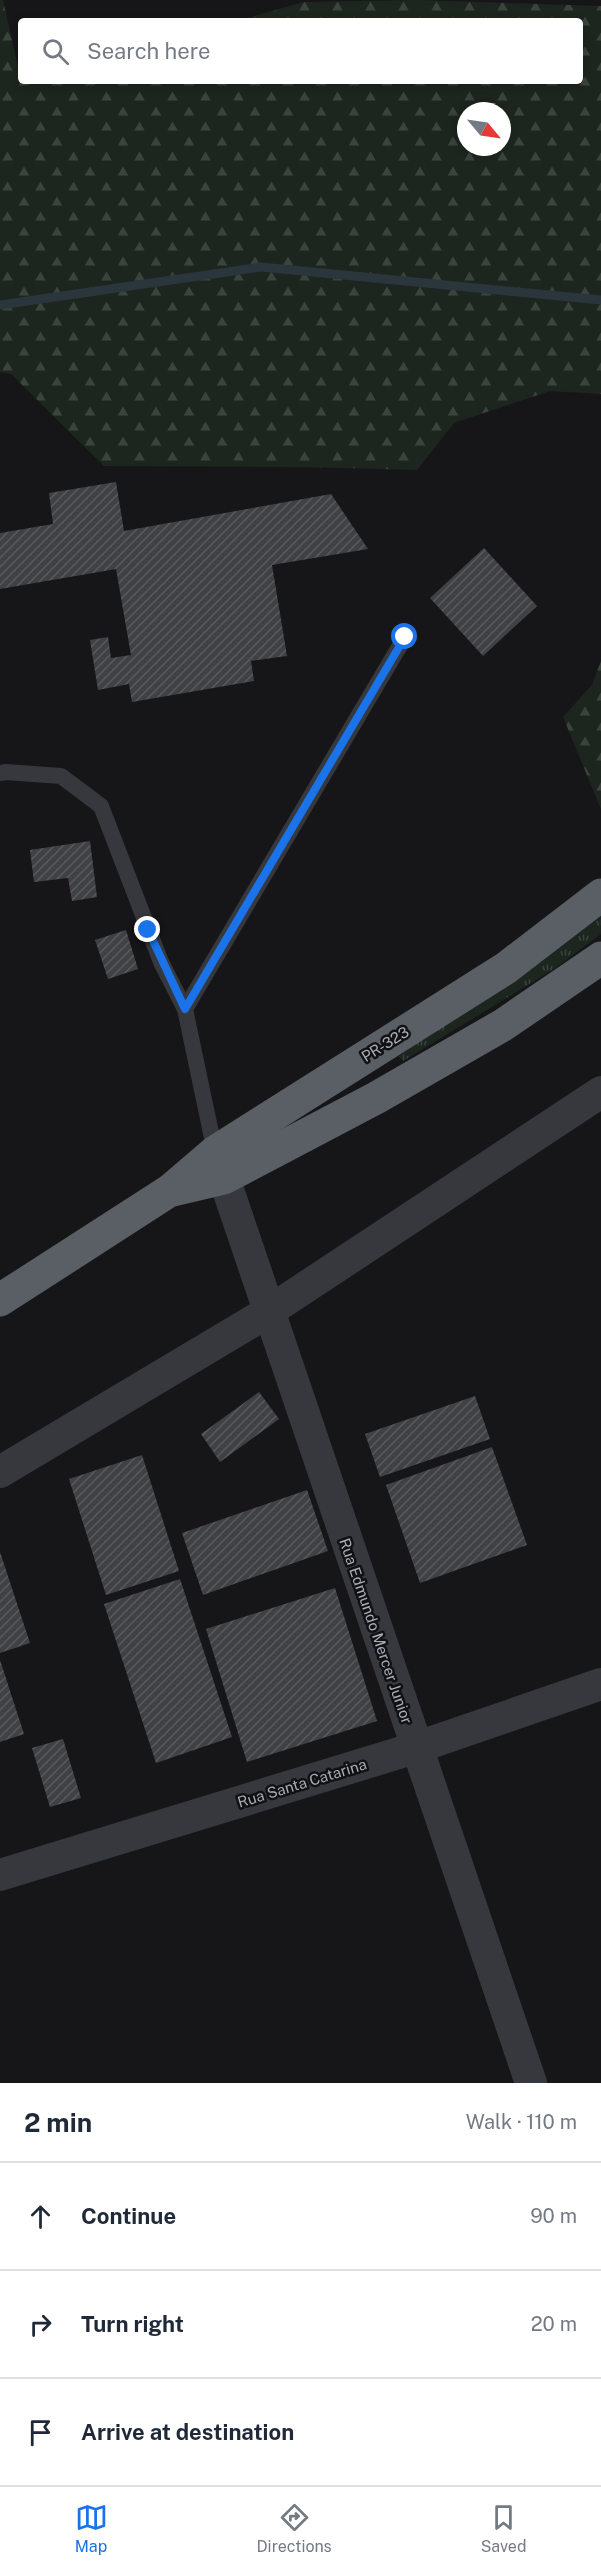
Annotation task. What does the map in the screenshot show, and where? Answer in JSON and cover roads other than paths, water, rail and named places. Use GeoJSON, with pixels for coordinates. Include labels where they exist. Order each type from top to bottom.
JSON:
{"type":"FeatureCollection","features":[{"type":"Feature","properties":{"kind":"highway","name":"PR-323"},"geometry":{"type":"LineString","coordinates":[[0,1300],[169,1191],[219,1165],[506,968],[601,895]]}},
{"type":"Feature","properties":{"kind":"highway"},"geometry":{"type":"LineString","coordinates":[[219,1165],[458,1051],[503,1025],[601,958]]}},
{"type":"Feature","properties":{"kind":"street"},"geometry":{"type":"LineString","coordinates":[[0,1472],[268,1312],[601,1092]]}},
{"type":"Feature","properties":{"kind":"street","name":"Rua Edmundo Mercer Junior"},"geometry":{"type":"LineString","coordinates":[[219,1165],[415,1748],[531,2083]]}},
{"type":"Feature","properties":{"kind":"street","name":"Rua Santa Catarina"},"geometry":{"type":"LineString","coordinates":[[0,1875],[415,1748],[601,1684]]}},
{"type":"Feature","properties":{"kind":"lane"},"geometry":{"type":"LineString","coordinates":[[185,1009],[405,637]]}},
{"type":"Feature","properties":{"kind":"lane"},"geometry":{"type":"LineString","coordinates":[[0,773],[62,776],[101,806],[148,930],[185,1009],[219,1165]]}},
{"type":"Feature","properties":{"kind":"waterway"},"geometry":{"type":"LineString","coordinates":[[0,305],[261,267],[601,300]]}}]}
